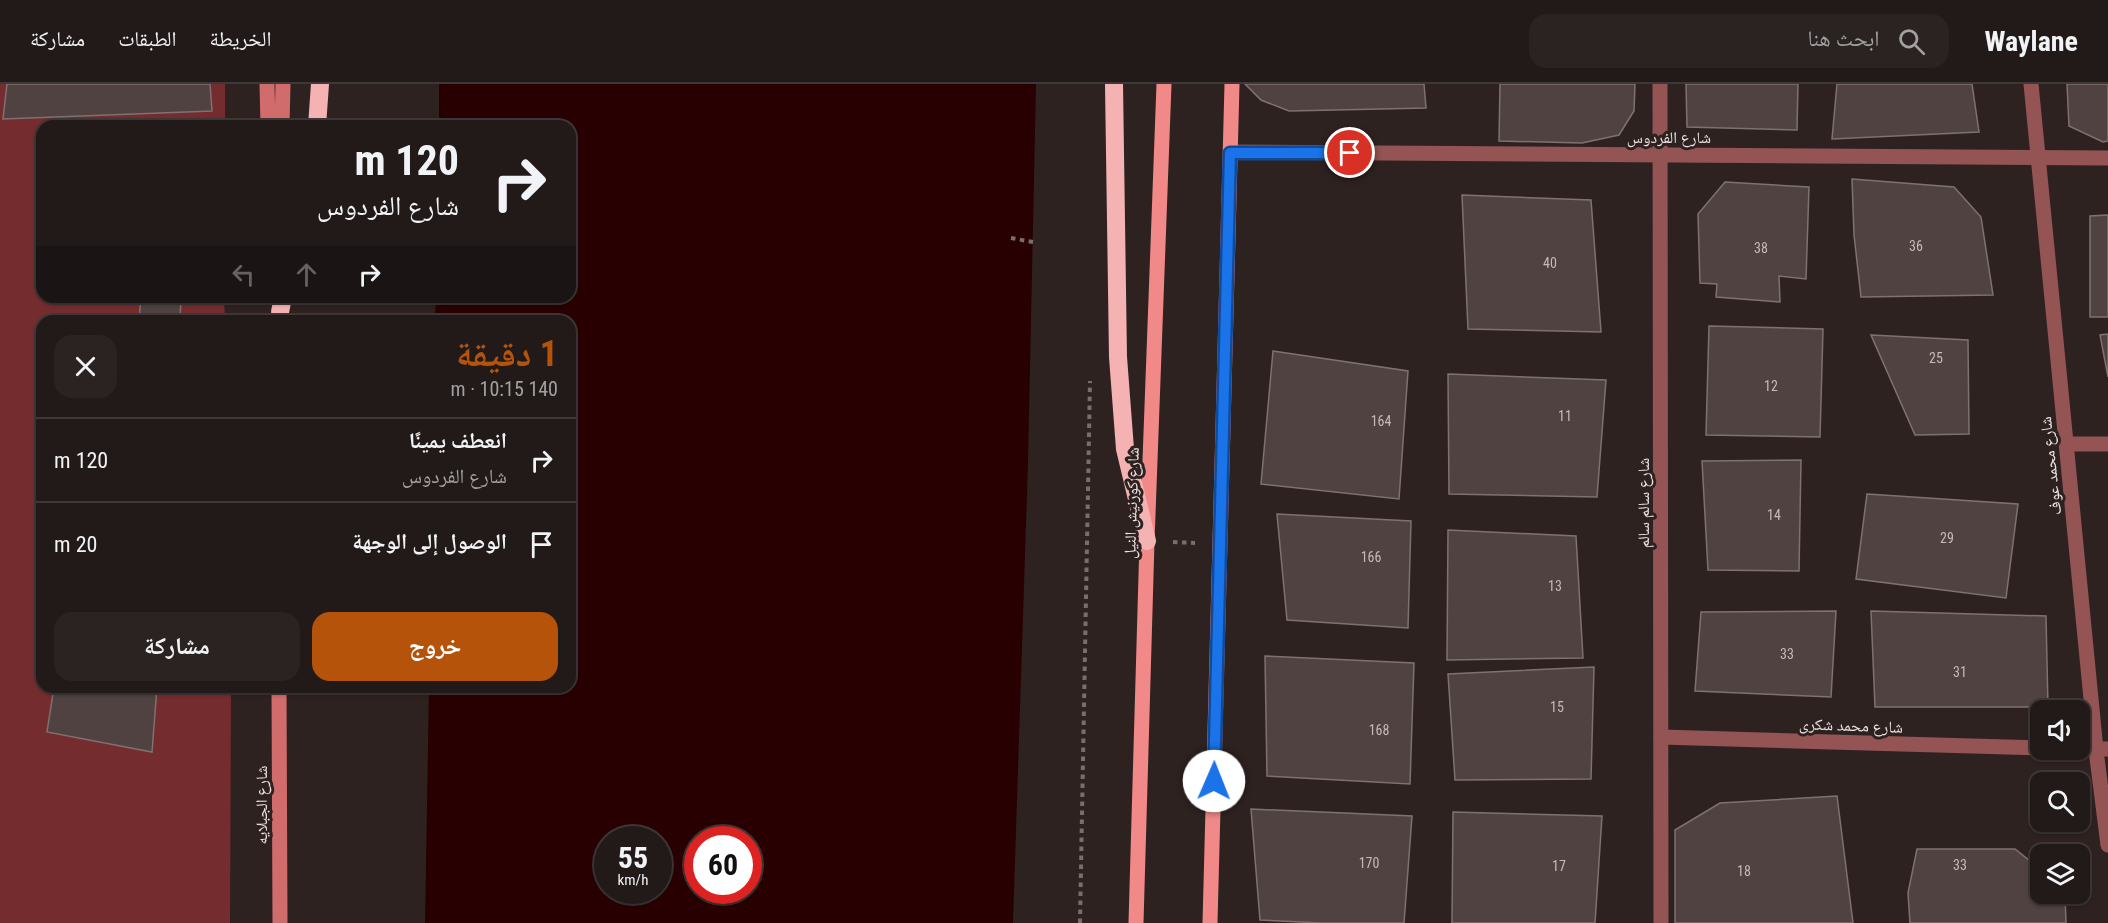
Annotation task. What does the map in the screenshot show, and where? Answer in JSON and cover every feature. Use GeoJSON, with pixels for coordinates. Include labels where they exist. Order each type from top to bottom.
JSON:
{"type":"FeatureCollection","features":[{"type":"Feature","properties":{"kind":"highway"},"geometry":{"type":"LineString","coordinates":[[317,120],[320,84]]}},
{"type":"Feature","properties":{"kind":"highway"},"geometry":{"type":"LineString","coordinates":[[1114,84],[1118,357],[1125,448],[1147,541]]}},
{"type":"Feature","properties":{"kind":"main road","name":"شارع كورنيش النيل"},"geometry":{"type":"LineString","coordinates":[[1136,923],[1164,84]]}},
{"type":"Feature","properties":{"kind":"main road"},"geometry":{"type":"LineString","coordinates":[[1210,923],[1232,84]]}},
{"type":"Feature","properties":{"kind":"street"},"geometry":{"type":"LineString","coordinates":[[267,84],[268,120]]}},
{"type":"Feature","properties":{"kind":"street"},"geometry":{"type":"LineString","coordinates":[[282,120],[283,84]]}},
{"type":"Feature","properties":{"kind":"street","name":"شارع سالم سالم"},"geometry":{"type":"LineString","coordinates":[[1660,84],[1661,923]]}},
{"type":"Feature","properties":{"kind":"street","name":"شارع محمد عوف"},"geometry":{"type":"LineString","coordinates":[[2031,84],[2066,444],[2102,750],[2108,845]]}},
{"type":"Feature","properties":{"kind":"street","name":"شارع الفردوس"},"geometry":{"type":"LineString","coordinates":[[1230,153],[2108,158]]}},
{"type":"Feature","properties":{"kind":"street"},"geometry":{"type":"LineString","coordinates":[[2066,444],[2108,444]]}},
{"type":"Feature","properties":{"kind":"street","name":"شارع الجبلايه"},"geometry":{"type":"LineString","coordinates":[[279,693],[280,923]]}},
{"type":"Feature","properties":{"kind":"street","name":"شارع محمد شكرى"},"geometry":{"type":"LineString","coordinates":[[1661,737],[2030,748]]}},
{"type":"Feature","properties":{"kind":"path"},"geometry":{"type":"LineString","coordinates":[[1011,238],[1032,242]]}},
{"type":"Feature","properties":{"kind":"path"},"geometry":{"type":"LineString","coordinates":[[1080,923],[1090,378]]}},
{"type":"Feature","properties":{"kind":"path"},"geometry":{"type":"LineString","coordinates":[[1147,541],[1220,545]]}},
{"type":"Feature","properties":{"kind":"shaded area"},"geometry":{"type":"Polygon","coordinates":[[[0,84],[225,84],[225,120],[36,120],[36,303],[224,303],[225,315],[36,315],[36,693],[231,693],[230,923],[0,923],[0,84]]]}},
{"type":"Feature","properties":{"kind":"shaded area"},"geometry":{"type":"Polygon","coordinates":[[[439,84],[1036,84],[1028,463],[1013,923],[425,923],[429,693],[576,693],[576,315],[435,315],[436,303],[576,303],[576,120],[439,120],[439,84]]]}},
{"type":"Feature","properties":{"kind":"building"},"geometry":{"type":"Polygon","coordinates":[[[7,84],[210,84],[212,111],[3,119],[7,84]]]}},
{"type":"Feature","properties":{"kind":"building"},"geometry":{"type":"Polygon","coordinates":[[[1245,84],[1424,84],[1426,108],[1289,111],[1261,100],[1245,84]]]}},
{"type":"Feature","properties":{"kind":"building"},"geometry":{"type":"Polygon","coordinates":[[[1500,84],[1635,84],[1634,111],[1619,135],[1582,143],[1499,141],[1500,84]]]}},
{"type":"Feature","properties":{"kind":"building"},"geometry":{"type":"Polygon","coordinates":[[[1686,84],[1798,84],[1797,130],[1687,127],[1686,84]]]}},
{"type":"Feature","properties":{"kind":"building"},"geometry":{"type":"Polygon","coordinates":[[[1837,84],[1972,84],[1979,132],[1832,139],[1837,84]]]}},
{"type":"Feature","properties":{"kind":"building"},"geometry":{"type":"Polygon","coordinates":[[[2067,84],[2108,84],[2108,141],[2103,142],[2069,126],[2067,84]]]}},
{"type":"Feature","properties":{"kind":"building"},"geometry":{"type":"Polygon","coordinates":[[[1852,179],[1954,187],[1981,217],[1993,295],[1861,297],[1854,235],[1852,179]]]}},
{"type":"Feature","properties":{"kind":"building"},"geometry":{"type":"Polygon","coordinates":[[[1725,182],[1809,187],[1806,279],[1779,276],[1780,302],[1716,297],[1717,284],[1700,283],[1698,214],[1725,182]]]}},
{"type":"Feature","properties":{"kind":"building"},"geometry":{"type":"Polygon","coordinates":[[[1462,195],[1591,200],[1601,332],[1468,329],[1462,195]]]}},
{"type":"Feature","properties":{"kind":"building"},"geometry":{"type":"Polygon","coordinates":[[[2108,215],[2108,317],[2090,317],[2090,216],[2108,215]]]}},
{"type":"Feature","properties":{"kind":"building"},"geometry":{"type":"Polygon","coordinates":[[[140,303],[181,303],[180,315],[140,315],[140,303]]]}},
{"type":"Feature","properties":{"kind":"building"},"geometry":{"type":"Polygon","coordinates":[[[1709,326],[1823,329],[1820,437],[1706,435],[1709,326]]]}},
{"type":"Feature","properties":{"kind":"building"},"geometry":{"type":"Polygon","coordinates":[[[2108,334],[2108,377],[2100,335],[2108,334]]]}},
{"type":"Feature","properties":{"kind":"building"},"geometry":{"type":"Polygon","coordinates":[[[1871,335],[1968,340],[1969,434],[1915,435],[1871,335]]]}},
{"type":"Feature","properties":{"kind":"building"},"geometry":{"type":"Polygon","coordinates":[[[1273,351],[1408,371],[1399,499],[1261,484],[1273,351]]]}},
{"type":"Feature","properties":{"kind":"building"},"geometry":{"type":"Polygon","coordinates":[[[1448,374],[1606,380],[1597,497],[1449,494],[1448,374]]]}},
{"type":"Feature","properties":{"kind":"building"},"geometry":{"type":"Polygon","coordinates":[[[1801,460],[1799,571],[1708,570],[1702,461],[1801,460]]]}},
{"type":"Feature","properties":{"kind":"building"},"geometry":{"type":"Polygon","coordinates":[[[1867,494],[2018,504],[2006,598],[1856,579],[1867,494]]]}},
{"type":"Feature","properties":{"kind":"building"},"geometry":{"type":"Polygon","coordinates":[[[1277,514],[1411,521],[1408,628],[1287,620],[1277,514]]]}},
{"type":"Feature","properties":{"kind":"building"},"geometry":{"type":"Polygon","coordinates":[[[1448,530],[1576,536],[1583,658],[1447,660],[1448,530]]]}},
{"type":"Feature","properties":{"kind":"building"},"geometry":{"type":"Polygon","coordinates":[[[1836,611],[1831,697],[1695,691],[1701,612],[1836,611]]]}},
{"type":"Feature","properties":{"kind":"building"},"geometry":{"type":"Polygon","coordinates":[[[1871,611],[2046,616],[2048,700],[2030,700],[2030,707],[1875,707],[1871,611]]]}},
{"type":"Feature","properties":{"kind":"building"},"geometry":{"type":"Polygon","coordinates":[[[1265,656],[1414,663],[1410,784],[1267,776],[1265,656]]]}},
{"type":"Feature","properties":{"kind":"building"},"geometry":{"type":"Polygon","coordinates":[[[1594,667],[1591,779],[1455,780],[1448,674],[1594,667]]]}},
{"type":"Feature","properties":{"kind":"building"},"geometry":{"type":"Polygon","coordinates":[[[53,693],[157,693],[152,752],[47,732],[53,693]]]}},
{"type":"Feature","properties":{"kind":"building"},"geometry":{"type":"Polygon","coordinates":[[[1837,796],[1853,923],[1675,923],[1675,830],[1720,803],[1837,796]]]}},
{"type":"Feature","properties":{"kind":"building"},"geometry":{"type":"Polygon","coordinates":[[[1251,809],[1412,816],[1404,923],[1260,920],[1251,809]]]}},
{"type":"Feature","properties":{"kind":"building"},"geometry":{"type":"Polygon","coordinates":[[[1453,812],[1602,816],[1595,923],[1452,923],[1453,812]]]}},
{"type":"Feature","properties":{"kind":"building"},"geometry":{"type":"Polygon","coordinates":[[[1917,849],[2015,849],[2030,861],[2030,904],[2065,904],[2066,923],[1910,923],[1908,893],[1917,849]]]}},
{"type":"Feature","properties":{"kind":"route"},"geometry":{"type":"LineString","coordinates":[[1214,781],[1230,153],[1350,153]]}}]}
